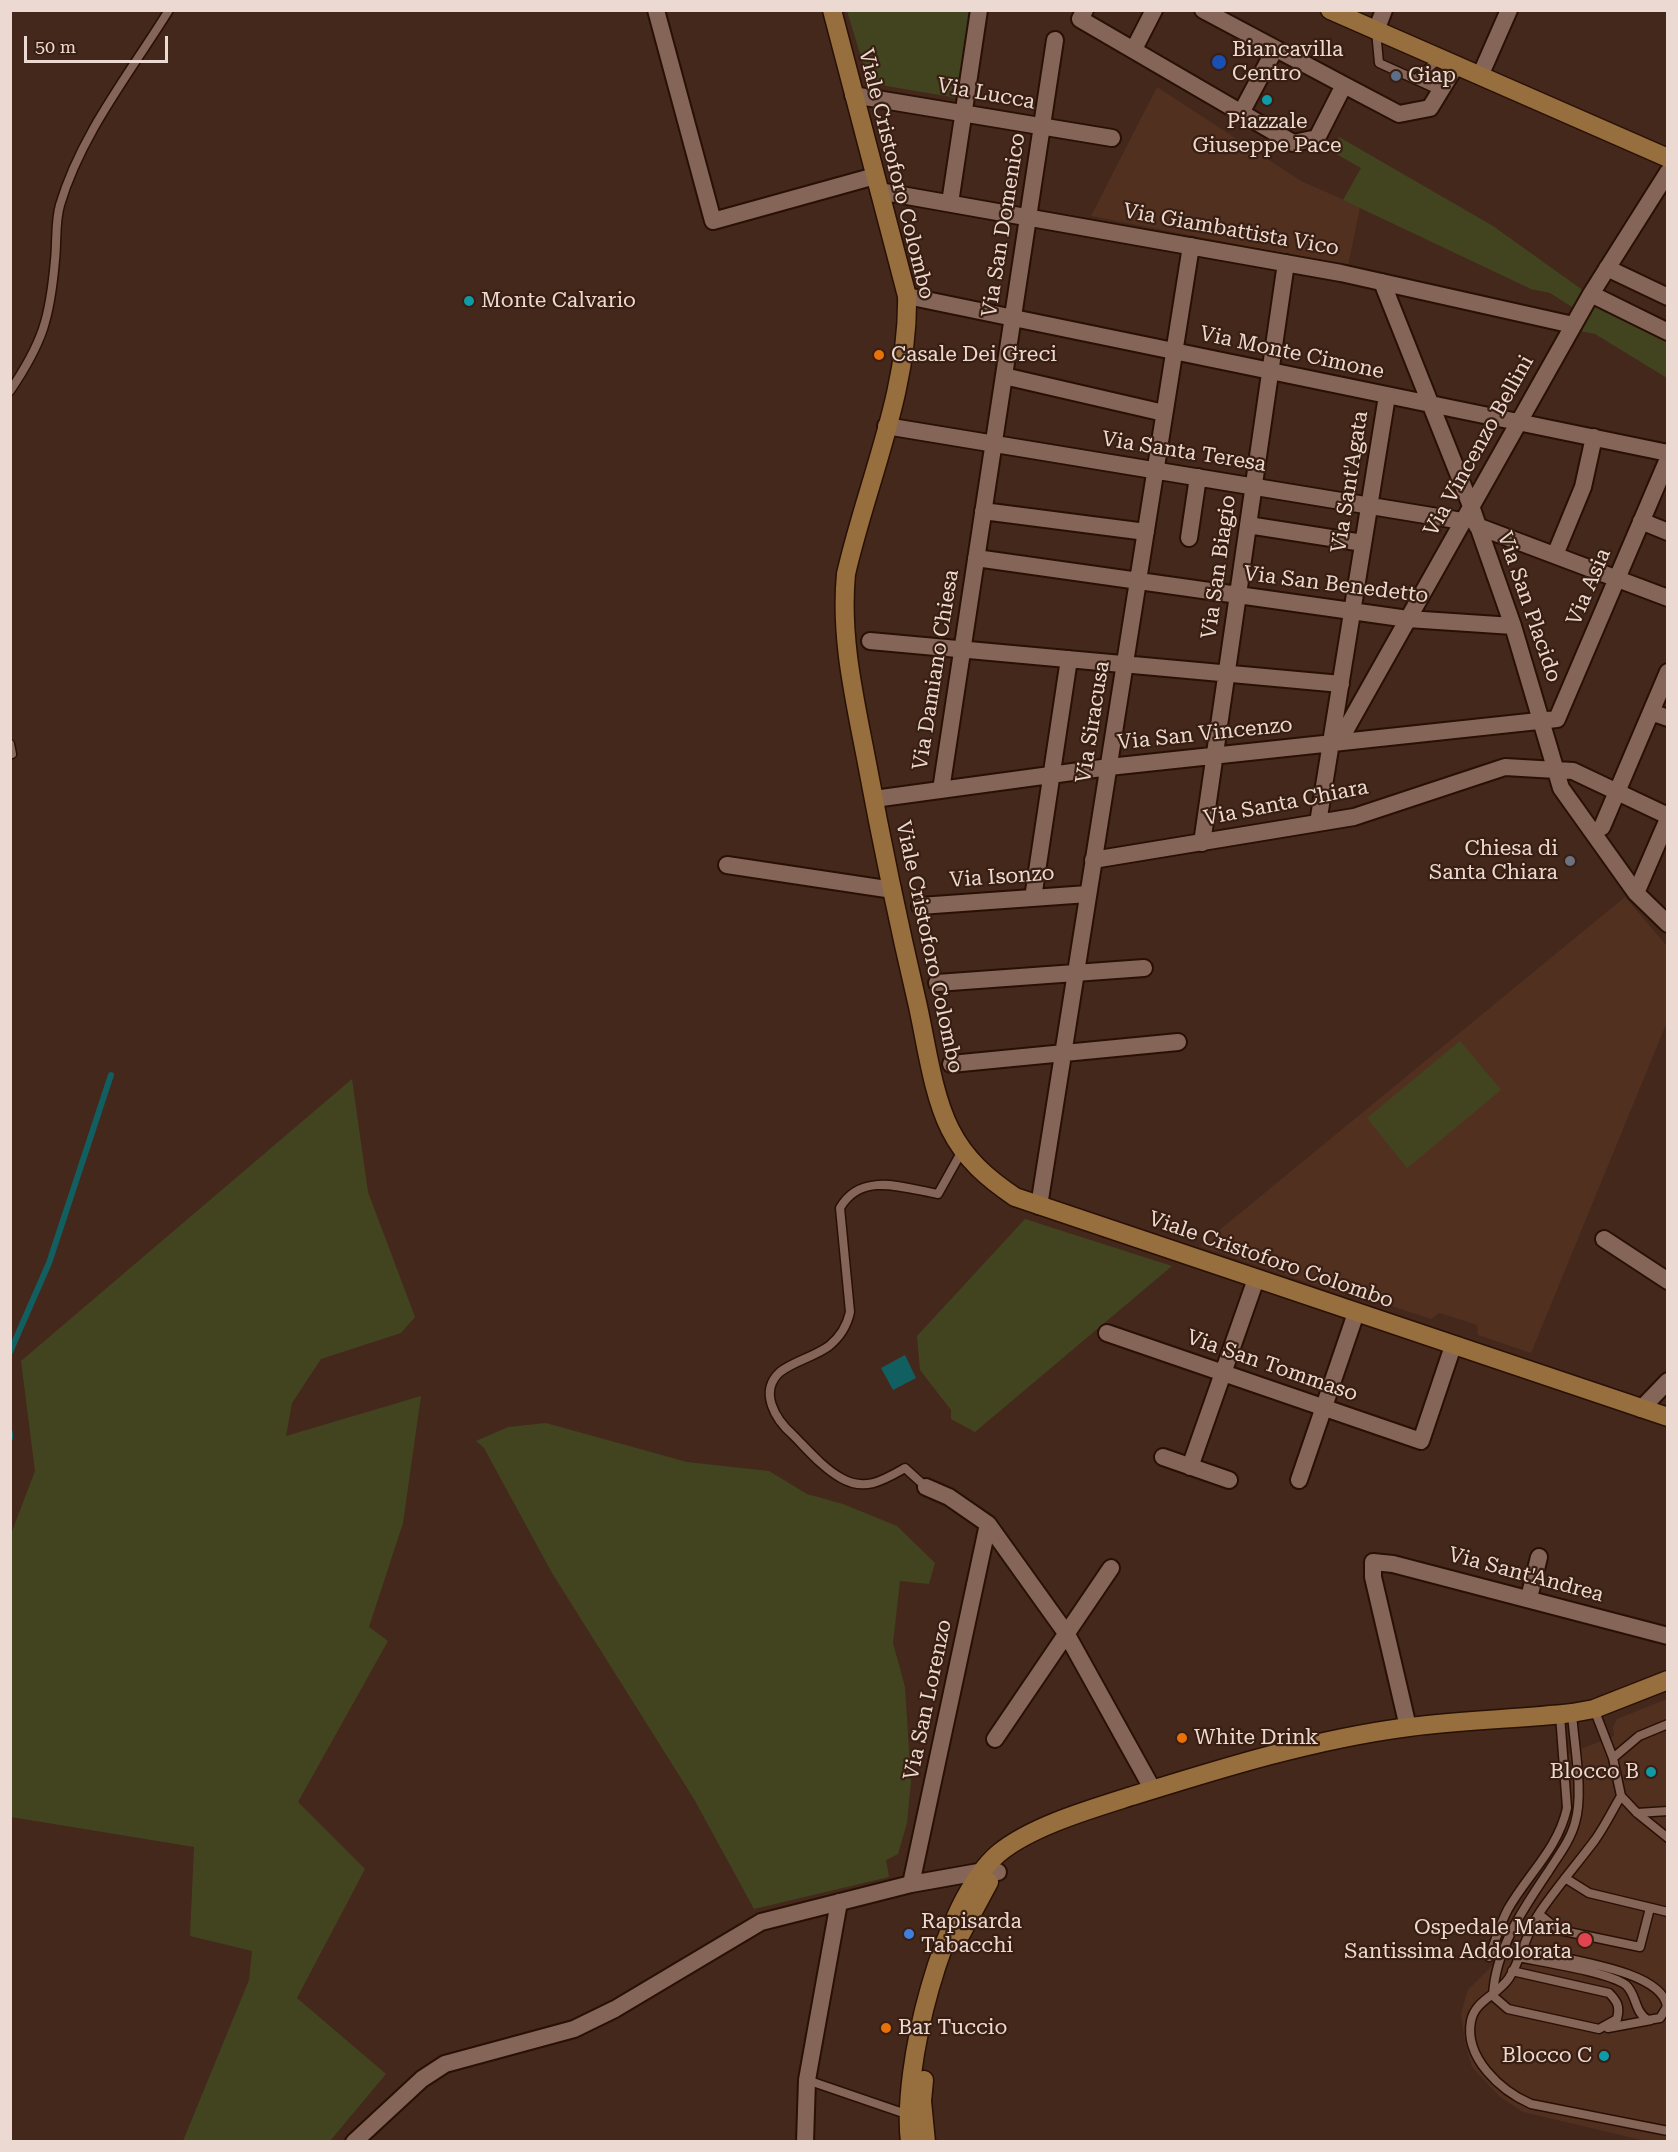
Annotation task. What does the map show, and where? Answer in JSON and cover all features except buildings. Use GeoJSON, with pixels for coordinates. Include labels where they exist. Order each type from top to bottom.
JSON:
{"type":"FeatureCollection","features":[{"type":"Feature","properties":{"kind":"street"},"geometry":{"type":"LineString","coordinates":[[656,10],[713,221],[877,183]]}},
{"type":"Feature","properties":{"kind":"street","name":"Viale Cristoforo Colombo"},"geometry":{"type":"LineString","coordinates":[[832,10],[907,296],[906,348],[855,533],[846,574],[843,606],[844,638],[893,891],[941,1103],[949,1126],[962,1151],[993,1182],[1015,1197],[1668,1417]]}},
{"type":"Feature","properties":{"kind":"street"},"geometry":{"type":"LineString","coordinates":[[950,203],[980,10]]}},
{"type":"Feature","properties":{"kind":"street"},"geometry":{"type":"LineString","coordinates":[[1085,10],[1080,19],[1293,143],[1317,138],[1344,85]]}},
{"type":"Feature","properties":{"kind":"street"},"geometry":{"type":"LineString","coordinates":[[1134,50],[1155,10]]}},
{"type":"Feature","properties":{"kind":"street"},"geometry":{"type":"LineString","coordinates":[[1203,10],[1399,114],[1430,108],[1441,91],[1447,63]]}},
{"type":"Feature","properties":{"kind":"street"},"geometry":{"type":"LineString","coordinates":[[1330,10],[1668,158]]}},
{"type":"Feature","properties":{"kind":"street"},"geometry":{"type":"LineString","coordinates":[[1376,31],[1384,10]]}},
{"type":"Feature","properties":{"kind":"street"},"geometry":{"type":"LineString","coordinates":[[1480,76],[1509,10]]}},
{"type":"Feature","properties":{"kind":"street","name":"Via San Domenico"},"geometry":{"type":"LineString","coordinates":[[976,558],[1055,40]]}},
{"type":"Feature","properties":{"kind":"street"},"geometry":{"type":"LineString","coordinates":[[1241,112],[1275,49]]}},
{"type":"Feature","properties":{"kind":"street","name":"Via Lucca"},"geometry":{"type":"LineString","coordinates":[[853,94],[1112,138]]}},
{"type":"Feature","properties":{"kind":"street","name":"Via Vincenzo Bellini"},"geometry":{"type":"LineString","coordinates":[[1331,743],[1345,731],[1408,619],[1471,518],[1518,420],[1591,294],[1668,172]]}},
{"type":"Feature","properties":{"kind":"street","name":"Via Giambattista Vico"},"geometry":{"type":"LineString","coordinates":[[877,183],[950,203],[1286,263],[1573,325]]}},
{"type":"Feature","properties":{"kind":"street","name":"Via Siracusa"},"geometry":{"type":"LineString","coordinates":[[1039,1206],[1191,246]]}},
{"type":"Feature","properties":{"kind":"street","name":"Via San Biagio"},"geometry":{"type":"LineString","coordinates":[[1202,843],[1286,263]]}},
{"type":"Feature","properties":{"kind":"street"},"geometry":{"type":"LineString","coordinates":[[1607,268],[1668,297]]}},
{"type":"Feature","properties":{"kind":"street","name":"Via San Placido"},"geometry":{"type":"LineString","coordinates":[[1382,282],[1431,405],[1471,518],[1513,626],[1561,788],[1636,892],[1668,924]]}},
{"type":"Feature","properties":{"kind":"street"},"geometry":{"type":"LineString","coordinates":[[1591,294],[1668,332]]}},
{"type":"Feature","properties":{"kind":"street","name":"Via Monte Cimone"},"geometry":{"type":"LineString","coordinates":[[907,296],[1431,405],[1518,420],[1668,453]]}},
{"type":"Feature","properties":{"kind":"street"},"geometry":{"type":"LineString","coordinates":[[1004,376],[1164,412]]}},
{"type":"Feature","properties":{"kind":"street","name":"Via Sant'Agata"},"geometry":{"type":"LineString","coordinates":[[1318,823],[1387,396]]}},
{"type":"Feature","properties":{"kind":"street","name":"Via Santa Teresa"},"geometry":{"type":"LineString","coordinates":[[886,426],[1369,505],[1471,518],[1555,555],[1668,598]]}},
{"type":"Feature","properties":{"kind":"street"},"geometry":{"type":"LineString","coordinates":[[1555,555],[1583,487],[1594,437]]}},
{"type":"Feature","properties":{"kind":"street","name":"Via Asia"},"geometry":{"type":"LineString","coordinates":[[1542,720],[1557,719],[1668,459]]}},
{"type":"Feature","properties":{"kind":"street"},"geometry":{"type":"LineString","coordinates":[[1190,538],[1198,477]]}},
{"type":"Feature","properties":{"kind":"street"},"geometry":{"type":"LineString","coordinates":[[983,511],[1146,532]]}},
{"type":"Feature","properties":{"kind":"street"},"geometry":{"type":"LineString","coordinates":[[1641,521],[1668,532]]}},
{"type":"Feature","properties":{"kind":"street"},"geometry":{"type":"LineString","coordinates":[[1248,525],[1363,543]]}},
{"type":"Feature","properties":{"kind":"street","name":"Via San Benedetto"},"geometry":{"type":"LineString","coordinates":[[976,558],[1408,619],[1513,626]]}},
{"type":"Feature","properties":{"kind":"street","name":"Via Damiano Chiesa"},"geometry":{"type":"LineString","coordinates":[[941,790],[976,558]]}},
{"type":"Feature","properties":{"kind":"street"},"geometry":{"type":"LineString","coordinates":[[870,641],[1341,684]]}},
{"type":"Feature","properties":{"kind":"street"},"geometry":{"type":"LineString","coordinates":[[1034,898],[1070,659]]}},
{"type":"Feature","properties":{"kind":"street"},"geometry":{"type":"LineString","coordinates":[[1602,827],[1668,672]]}},
{"type":"Feature","properties":{"kind":"street"},"geometry":{"type":"LineString","coordinates":[[1650,712],[1668,718]]}},
{"type":"Feature","properties":{"kind":"street","name":"Via San Vincenzo"},"geometry":{"type":"LineString","coordinates":[[874,799],[1108,767],[1542,720]]}},
{"type":"Feature","properties":{"kind":"street","name":"Via Santa Chiara"},"geometry":{"type":"LineString","coordinates":[[1093,860],[1354,817],[1505,767],[1555,768],[1574,771],[1668,817]]}},
{"type":"Feature","properties":{"kind":"street"},"geometry":{"type":"LineString","coordinates":[[1636,892],[1668,817]]}},
{"type":"Feature","properties":{"kind":"street"},"geometry":{"type":"LineString","coordinates":[[727,865],[893,891]]}},
{"type":"Feature","properties":{"kind":"street","name":"Via Isonzo"},"geometry":{"type":"LineString","coordinates":[[920,906],[1088,894]]}},
{"type":"Feature","properties":{"kind":"street"},"geometry":{"type":"LineString","coordinates":[[937,983],[1144,968]]}},
{"type":"Feature","properties":{"kind":"street"},"geometry":{"type":"LineString","coordinates":[[951,1064],[1178,1042]]}},
{"type":"Feature","properties":{"kind":"street"},"geometry":{"type":"LineString","coordinates":[[1604,1239],[1668,1281]]}},
{"type":"Feature","properties":{"kind":"street"},"geometry":{"type":"LineString","coordinates":[[1190,1467],[1256,1279]]}},
{"type":"Feature","properties":{"kind":"street"},"geometry":{"type":"LineString","coordinates":[[1299,1480],[1356,1313]]}},
{"type":"Feature","properties":{"kind":"street","name":"Via San Tommaso"},"geometry":{"type":"LineString","coordinates":[[1107,1333],[1421,1441],[1454,1346]]}},
{"type":"Feature","properties":{"kind":"street"},"geometry":{"type":"LineString","coordinates":[[1641,1409],[1668,1381]]}},
{"type":"Feature","properties":{"kind":"street"},"geometry":{"type":"LineString","coordinates":[[1163,1457],[1229,1480]]}},
{"type":"Feature","properties":{"kind":"street"},"geometry":{"type":"LineString","coordinates":[[926,1487],[949,1497],[988,1524],[1066,1633],[1153,1790]]}},
{"type":"Feature","properties":{"kind":"street","name":"Via San Lorenzo"},"geometry":{"type":"LineString","coordinates":[[911,1884],[988,1524]]}},
{"type":"Feature","properties":{"kind":"street"},"geometry":{"type":"LineString","coordinates":[[1529,1598],[1539,1557]]}},
{"type":"Feature","properties":{"kind":"street","name":"Via Sant'Andrea"},"geometry":{"type":"LineString","coordinates":[[1408,1727],[1373,1577],[1373,1562],[1393,1564],[1529,1598],[1668,1636]]}},
{"type":"Feature","properties":{"kind":"street"},"geometry":{"type":"LineString","coordinates":[[995,1739],[1111,1568]]}},
{"type":"Feature","properties":{"kind":"street"},"geometry":{"type":"LineString","coordinates":[[926,2142],[922,2101],[927,2060],[944,1986],[956,1943],[986,1886],[999,1853],[1035,1832],[1075,1814],[1312,1745],[1408,1727],[1566,1714],[1594,1709],[1668,1680]]}},
{"type":"Feature","properties":{"kind":"street"},"geometry":{"type":"LineString","coordinates":[[910,2142],[909,2115],[915,2058],[946,1937],[962,1902],[991,1871],[1032,1847],[1079,1825],[1408,1727]]}},
{"type":"Feature","properties":{"kind":"street"},"geometry":{"type":"LineString","coordinates":[[354,2142],[422,2079],[445,2064],[574,2029],[615,2009],[761,1922],[911,1884],[991,1871]]}},
{"type":"Feature","properties":{"kind":"street"},"geometry":{"type":"LineString","coordinates":[[805,2142],[807,2080],[839,1902]]}},
{"type":"Feature","properties":{"kind":"lane"},"geometry":{"type":"LineString","coordinates":[[10,391],[33,357],[46,325],[51,305],[59,209],[69,176],[83,146],[169,10]]}},
{"type":"Feature","properties":{"kind":"lane"},"geometry":{"type":"LineString","coordinates":[[1376,31],[1379,63],[1441,91]]}},
{"type":"Feature","properties":{"kind":"lane"},"geometry":{"type":"LineString","coordinates":[[1416,79],[1447,63]]}},
{"type":"Feature","properties":{"kind":"lane"},"geometry":{"type":"LineString","coordinates":[[10,744],[12,754]]}},
{"type":"Feature","properties":{"kind":"lane"},"geometry":{"type":"LineString","coordinates":[[926,1487],[905,1468],[870,1485],[859,1485],[834,1474],[784,1427],[776,1416],[769,1392],[774,1379],[781,1371],[827,1347],[839,1336],[848,1322],[850,1312],[840,1208],[845,1199],[865,1185],[878,1184],[938,1194],[962,1151]]}},
{"type":"Feature","properties":{"kind":"lane"},"geometry":{"type":"LineString","coordinates":[[1594,1709],[1613,1758],[1621,1796],[1636,1813],[1668,1838]]}},
{"type":"Feature","properties":{"kind":"lane"},"geometry":{"type":"LineString","coordinates":[[1489,1958],[1508,1910],[1550,1852],[1565,1817],[1567,1808],[1566,1714]]}},
{"type":"Feature","properties":{"kind":"lane"},"geometry":{"type":"LineString","coordinates":[[1493,1996],[1494,1976],[1517,1918],[1566,1845],[1574,1827],[1578,1808],[1566,1714]]}},
{"type":"Feature","properties":{"kind":"lane"},"geometry":{"type":"LineString","coordinates":[[1613,1758],[1639,1736],[1668,1724]]}},
{"type":"Feature","properties":{"kind":"lane"},"geometry":{"type":"LineString","coordinates":[[1621,1796],[1597,1838],[1539,1914],[1512,1971],[1493,1996],[1483,2000],[1471,2023],[1479,2059],[1489,2076],[1502,2088],[1531,2104],[1668,2131]]}},
{"type":"Feature","properties":{"kind":"lane"},"geometry":{"type":"LineString","coordinates":[[1636,1813],[1668,1811]]}},
{"type":"Feature","properties":{"kind":"lane"},"geometry":{"type":"LineString","coordinates":[[1565,1878],[1589,1893],[1668,1912]]}},
{"type":"Feature","properties":{"kind":"lane"},"geometry":{"type":"LineString","coordinates":[[1539,1914],[1559,1930],[1640,1947],[1650,1908]]}},
{"type":"Feature","properties":{"kind":"lane"},"geometry":{"type":"LineString","coordinates":[[1493,1996],[1508,2009],[1599,2028],[1660,2018],[1668,2007],[1666,1998],[1652,1984],[1636,1976],[1520,1953]]}},
{"type":"Feature","properties":{"kind":"lane"},"geometry":{"type":"LineString","coordinates":[[1520,1953],[1612,1978],[1627,1986],[1639,2013],[1651,2020]]}},
{"type":"Feature","properties":{"kind":"lane"},"geometry":{"type":"LineString","coordinates":[[1512,1971],[1609,1993],[1616,2000],[1620,2010],[1617,2019],[1599,2028]]}},
{"type":"Feature","properties":{"kind":"lane"},"geometry":{"type":"LineString","coordinates":[[807,2080],[909,2115]]}},
{"type":"Feature","properties":{"kind":"shaded area"},"geometry":{"type":"Polygon","coordinates":[[[1157,87],[1301,181],[1360,207],[1348,266],[1091,216],[1157,87]]]}},
{"type":"Feature","properties":{"kind":"shaded area"},"geometry":{"type":"Polygon","coordinates":[[[1625,897],[1667,946],[1667,1022],[1531,1353],[1478,1335],[1477,1325],[1465,1321],[1439,1313],[1431,1319],[1346,1291],[1344,1295],[1200,1246],[1625,897]]]}},
{"type":"Feature","properties":{"kind":"shaded area","name":"Ospedale Maria Santissima Addolorata"},"geometry":{"type":"Polygon","coordinates":[[[1667,1699],[1667,2141],[1646,2141],[1523,2112],[1500,2097],[1472,2067],[1465,2043],[1461,2013],[1468,1990],[1493,1965],[1512,1914],[1551,1860],[1564,1837],[1571,1807],[1568,1754],[1614,1736],[1613,1727],[1617,1719],[1667,1699]]]}},
{"type":"Feature","properties":{"kind":"green space"},"geometry":{"type":"Polygon","coordinates":[[[847,11],[969,11],[957,98],[869,83],[847,11]]]}},
{"type":"Feature","properties":{"kind":"green space"},"geometry":{"type":"Polygon","coordinates":[[[1339,137],[1493,226],[1584,291],[1572,307],[1550,293],[1531,289],[1343,200],[1361,168],[1331,151],[1339,137]]]}},
{"type":"Feature","properties":{"kind":"green space"},"geometry":{"type":"Polygon","coordinates":[[[1597,303],[1667,339],[1667,378],[1595,334],[1580,331],[1597,303]]]}},
{"type":"Feature","properties":{"kind":"green space"},"geometry":{"type":"Polygon","coordinates":[[[1460,1041],[1501,1090],[1407,1168],[1367,1118],[1460,1041]]]}},
{"type":"Feature","properties":{"kind":"green space"},"geometry":{"type":"Polygon","coordinates":[[[352,1079],[368,1192],[415,1317],[401,1333],[321,1359],[292,1403],[286,1436],[421,1396],[403,1523],[369,1627],[388,1641],[298,1802],[365,1869],[297,1998],[386,2074],[330,2141],[183,2141],[249,1980],[252,1951],[190,1936],[194,1847],[11,1817],[11,1534],[35,1471],[21,1361],[352,1079]]]}},
{"type":"Feature","properties":{"kind":"green space"},"geometry":{"type":"Polygon","coordinates":[[[1025,1219],[1172,1266],[975,1432],[951,1419],[951,1410],[920,1370],[917,1336],[1025,1219]]]}},
{"type":"Feature","properties":{"kind":"green space"},"geometry":{"type":"Polygon","coordinates":[[[546,1423],[687,1462],[769,1471],[807,1494],[843,1504],[897,1526],[935,1563],[929,1584],[900,1581],[893,1643],[905,1687],[911,1781],[907,1823],[898,1854],[886,1860],[889,1877],[754,1909],[694,1799],[552,1573],[484,1448],[476,1441],[508,1427],[546,1423]]]}},
{"type":"Feature","properties":{"kind":"water"},"geometry":{"type":"Polygon","coordinates":[[[905,1355],[916,1378],[893,1390],[881,1368],[905,1355]]]}},
{"type":"Feature","properties":{"kind":"waterway"},"geometry":{"type":"LineString","coordinates":[[10,1352],[49,1263],[111,1075]]}},
{"type":"Feature","properties":{"kind":"waterway"},"geometry":{"type":"LineString","coordinates":[[10,1433],[10,1438]]}},
{"type":"Feature","properties":{"kind":"place","name":"Biancavilla Centro"},"geometry":{"type":"Point","coordinates":[1219,62]}},
{"type":"Feature","properties":{"kind":"place","name":"Giap"},"geometry":{"type":"Point","coordinates":[1396,76]}},
{"type":"Feature","properties":{"kind":"place","name":"Piazzale Giuseppe Pace"},"geometry":{"type":"Point","coordinates":[1267,100]}},
{"type":"Feature","properties":{"kind":"place","name":"Monte Calvario"},"geometry":{"type":"Point","coordinates":[469,301]}},
{"type":"Feature","properties":{"kind":"place","name":"Casale Dei Greci"},"geometry":{"type":"Point","coordinates":[879,355]}},
{"type":"Feature","properties":{"kind":"place","name":"Chiesa di Santa Chiara"},"geometry":{"type":"Point","coordinates":[1570,861]}},
{"type":"Feature","properties":{"kind":"place","name":"White Drink"},"geometry":{"type":"Point","coordinates":[1182,1738]}},
{"type":"Feature","properties":{"kind":"place","name":"Blocco B"},"geometry":{"type":"Point","coordinates":[1651,1772]}},
{"type":"Feature","properties":{"kind":"place","name":"Rapisarda Tabacchi"},"geometry":{"type":"Point","coordinates":[909,1934]}},
{"type":"Feature","properties":{"kind":"place","name":"Ospedale Maria Santissima Addolorata"},"geometry":{"type":"Point","coordinates":[1585,1940]}},
{"type":"Feature","properties":{"kind":"place","name":"Bar Tuccio"},"geometry":{"type":"Point","coordinates":[886,2028]}},
{"type":"Feature","properties":{"kind":"place","name":"Blocco C"},"geometry":{"type":"Point","coordinates":[1604,2056]}}]}
